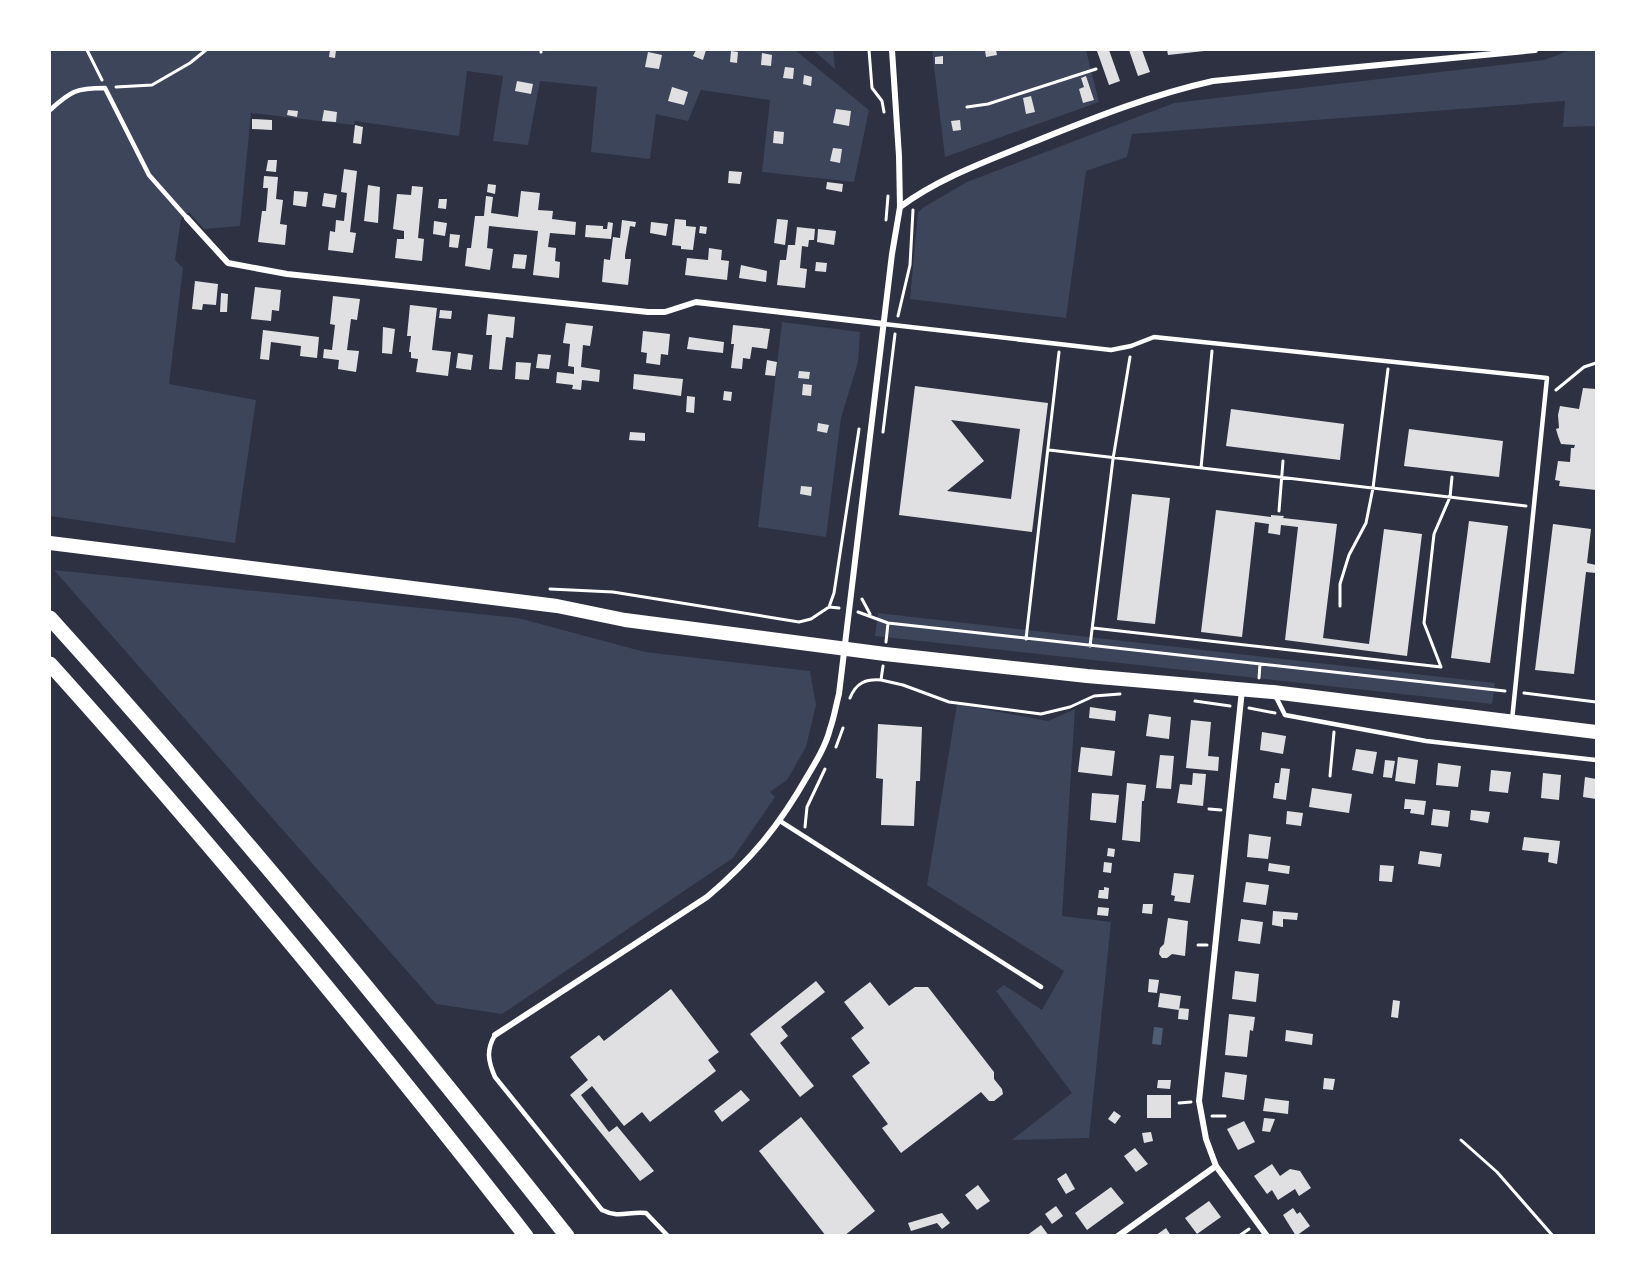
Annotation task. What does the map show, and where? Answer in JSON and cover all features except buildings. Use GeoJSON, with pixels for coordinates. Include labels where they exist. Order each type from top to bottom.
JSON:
{"type":"FeatureCollection","features":[{"type":"Feature","properties":{"kind":"highway"},"geometry":{"type":"LineString","coordinates":[[50,618],[281,884],[433,1067],[567,1236]]}},
{"type":"Feature","properties":{"kind":"highway"},"geometry":{"type":"LineString","coordinates":[[50,664],[303,955],[526,1236]]}},
{"type":"Feature","properties":{"kind":"main road"},"geometry":{"type":"LineString","coordinates":[[50,543],[557,606],[625,620],[844,649],[1087,676],[1273,692],[1596,732]]}},
{"type":"Feature","properties":{"kind":"street"},"geometry":{"type":"LineString","coordinates":[[495,1035],[707,897],[734,874],[759,849],[780,821],[819,756],[830,731],[839,694],[892,254],[900,207],[899,156],[891,50]]}},
{"type":"Feature","properties":{"kind":"street"},"geometry":{"type":"LineString","coordinates":[[900,207],[969,168],[1172,90],[1213,81],[1535,50]]}},
{"type":"Feature","properties":{"kind":"street"},"geometry":{"type":"LineString","coordinates":[[187,218],[228,263],[287,274],[648,312],[665,312],[696,302],[884,324]]}},
{"type":"Feature","properties":{"kind":"street"},"geometry":{"type":"LineString","coordinates":[[1242,690],[1199,1087],[1201,1117],[1216,1166],[1267,1236]]}},
{"type":"Feature","properties":{"kind":"street"},"geometry":{"type":"LineString","coordinates":[[1118,1236],[1216,1166]]}},
{"type":"Feature","properties":{"kind":"lane"},"geometry":{"type":"LineString","coordinates":[[50,111],[69,92],[105,88],[148,175],[187,218]]}},
{"type":"Feature","properties":{"kind":"lane"},"geometry":{"type":"LineString","coordinates":[[884,324],[1111,350],[1131,346],[1154,337],[1547,378],[1512,722]]}},
{"type":"Feature","properties":{"kind":"lane"},"geometry":{"type":"LineString","coordinates":[[1273,692],[1285,715],[1426,741],[1596,760]]}},
{"type":"Feature","properties":{"kind":"lane"},"geometry":{"type":"LineString","coordinates":[[780,821],[1041,987]]}},
{"type":"Feature","properties":{"kind":"lane"},"geometry":{"type":"LineString","coordinates":[[495,1035],[489,1044],[488,1059],[495,1077],[602,1210],[612,1215],[622,1216],[634,1212],[646,1213],[668,1236]]}},
{"type":"Feature","properties":{"kind":"path"},"geometry":{"type":"LineString","coordinates":[[87,50],[105,88],[152,86],[190,63],[206,50]]}},
{"type":"Feature","properties":{"kind":"path"},"geometry":{"type":"LineString","coordinates":[[869,50],[872,88],[882,101],[885,117]]}},
{"type":"Feature","properties":{"kind":"path"},"geometry":{"type":"LineString","coordinates":[[967,107],[988,104],[1096,69]]}},
{"type":"Feature","properties":{"kind":"path"},"geometry":{"type":"LineString","coordinates":[[885,222],[889,192]]}},
{"type":"Feature","properties":{"kind":"path"},"geometry":{"type":"LineString","coordinates":[[882,440],[896,325],[910,265],[914,199]]}},
{"type":"Feature","properties":{"kind":"path"},"geometry":{"type":"LineString","coordinates":[[1201,468],[1213,343]]}},
{"type":"Feature","properties":{"kind":"path"},"geometry":{"type":"LineString","coordinates":[[1026,639],[1060,344]]}},
{"type":"Feature","properties":{"kind":"path"},"geometry":{"type":"LineString","coordinates":[[1090,646],[1113,459],[1131,346]]}},
{"type":"Feature","properties":{"kind":"path"},"geometry":{"type":"LineString","coordinates":[[1340,606],[1340,584],[1349,555],[1366,523],[1373,488],[1389,361]]}},
{"type":"Feature","properties":{"kind":"path"},"geometry":{"type":"LineString","coordinates":[[1545,398],[1584,367],[1596,363]]}},
{"type":"Feature","properties":{"kind":"path"},"geometry":{"type":"LineString","coordinates":[[543,589],[613,592],[799,622],[811,619],[829,607],[834,593],[859,428]]}},
{"type":"Feature","properties":{"kind":"path"},"geometry":{"type":"LineString","coordinates":[[1048,450],[1535,507]]}},
{"type":"Feature","properties":{"kind":"path"},"geometry":{"type":"LineString","coordinates":[[1279,511],[1284,460]]}},
{"type":"Feature","properties":{"kind":"path"},"geometry":{"type":"LineString","coordinates":[[1092,628],[1441,667],[1424,623],[1434,534],[1450,497],[1452,477]]}},
{"type":"Feature","properties":{"kind":"path"},"geometry":{"type":"LineString","coordinates":[[863,589],[862,600],[871,616]]}},
{"type":"Feature","properties":{"kind":"path"},"geometry":{"type":"LineString","coordinates":[[829,607],[849,610],[888,623],[1596,702]]}},
{"type":"Feature","properties":{"kind":"path"},"geometry":{"type":"LineString","coordinates":[[881,680],[888,623]]}},
{"type":"Feature","properties":{"kind":"path"},"geometry":{"type":"LineString","coordinates":[[848,706],[851,695],[858,685],[869,680],[903,685],[949,702],[1041,714],[1070,707],[1094,696],[1124,694]]}},
{"type":"Feature","properties":{"kind":"path"},"geometry":{"type":"LineString","coordinates":[[1193,701],[1285,715]]}},
{"type":"Feature","properties":{"kind":"path"},"geometry":{"type":"LineString","coordinates":[[1330,776],[1335,724]]}},
{"type":"Feature","properties":{"kind":"path"},"geometry":{"type":"LineString","coordinates":[[835,749],[843,728]]}},
{"type":"Feature","properties":{"kind":"path"},"geometry":{"type":"LineString","coordinates":[[804,836],[807,807],[826,768]]}},
{"type":"Feature","properties":{"kind":"path"},"geometry":{"type":"LineString","coordinates":[[1461,1140],[1497,1172],[1553,1236]]}},
{"type":"Feature","properties":{"kind":"shaded area"},"geometry":{"type":"Polygon","coordinates":[[[50,50],[795,50],[869,110],[854,182],[762,172],[770,100],[701,90],[688,121],[656,114],[650,159],[591,152],[597,87],[540,81],[528,145],[493,141],[503,76],[467,71],[459,136],[355,121],[354,125],[251,113],[240,226],[204,229],[189,212],[181,219],[175,260],[183,268],[169,384],[256,400],[235,543],[50,516],[50,50]]]}},
{"type":"Feature","properties":{"kind":"shaded area"},"geometry":{"type":"Polygon","coordinates":[[[813,50],[833,50],[835,69],[813,50]]]}},
{"type":"Feature","properties":{"kind":"shaded area"},"geometry":{"type":"Polygon","coordinates":[[[932,50],[1086,50],[1099,102],[945,157],[932,50]]]}},
{"type":"Feature","properties":{"kind":"shaded area"},"geometry":{"type":"Polygon","coordinates":[[[1571,50],[1596,50],[1596,126],[1563,127],[1565,101],[1132,134],[1127,157],[1086,171],[1066,318],[910,299],[918,212],[924,207],[967,182],[1174,103],[1544,60],[1571,50]]]}},
{"type":"Feature","properties":{"kind":"shaded area"},"geometry":{"type":"Polygon","coordinates":[[[782,322],[860,332],[858,362],[841,418],[826,537],[758,527],[782,322]]]}},
{"type":"Feature","properties":{"kind":"shaded area"},"geometry":{"type":"Polygon","coordinates":[[[54,570],[518,618],[645,652],[810,671],[816,705],[806,747],[787,780],[770,792],[775,797],[733,858],[502,1014],[436,1004],[54,570]]]}},
{"type":"Feature","properties":{"kind":"shaded area"},"geometry":{"type":"Polygon","coordinates":[[[878,613],[1495,683],[1492,704],[875,636],[878,613]]]}},
{"type":"Feature","properties":{"kind":"shaded area"},"geometry":{"type":"Polygon","coordinates":[[[957,704],[1048,721],[1075,709],[1062,916],[1111,922],[1089,1138],[1012,1140],[1072,1093],[996,991],[1004,985],[1042,1010],[1064,971],[927,885],[957,704]]]}},
{"type":"Feature","properties":{"kind":"shaded area"},"geometry":{"type":"Polygon","coordinates":[[[1154,1027],[1163,1028],[1161,1045],[1152,1044],[1154,1027]]]}}]}
